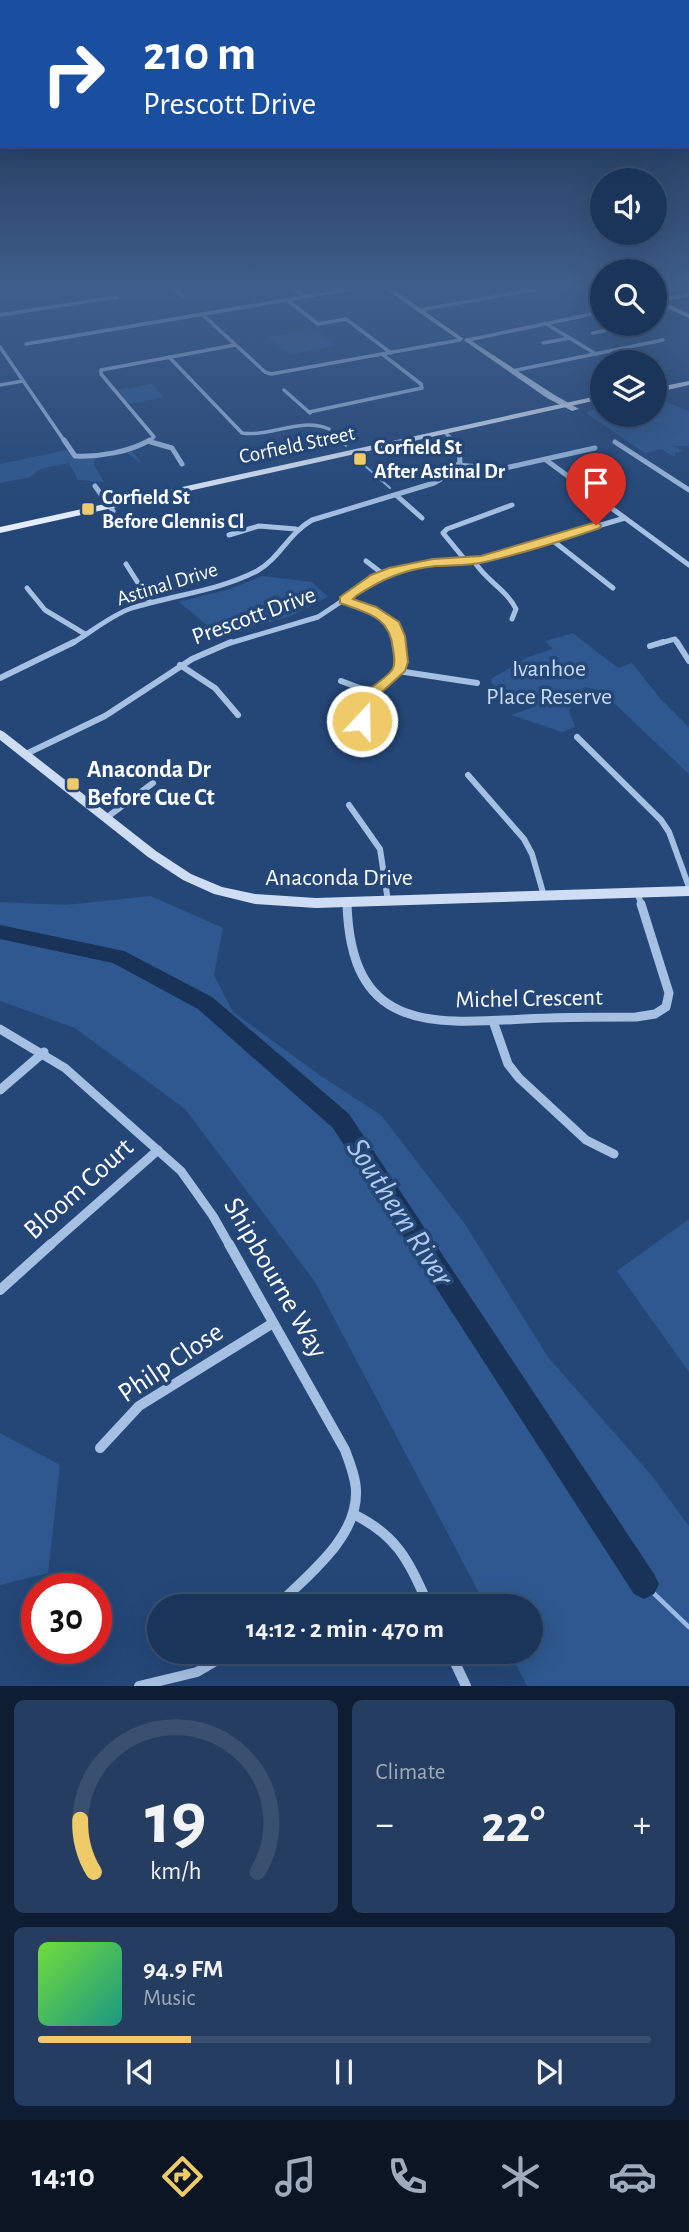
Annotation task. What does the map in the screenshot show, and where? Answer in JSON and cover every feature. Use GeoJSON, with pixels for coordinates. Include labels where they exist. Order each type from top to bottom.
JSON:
{"type":"FeatureCollection","features":[{"type":"Feature","properties":{"kind":"main road"},"geometry":{"type":"LineString","coordinates":[[500,364],[566,408]]}},
{"type":"Feature","properties":{"kind":"main road"},"geometry":{"type":"LineString","coordinates":[[667,383],[689,380]]}},
{"type":"Feature","properties":{"kind":"main road"},"geometry":{"type":"LineString","coordinates":[[667,387],[689,380]]}},
{"type":"Feature","properties":{"kind":"main road","name":"Corfield Street"},"geometry":{"type":"LineString","coordinates":[[566,408],[590,401]]}},
{"type":"Feature","properties":{"kind":"main road","name":"Corfield Street"},"geometry":{"type":"LineString","coordinates":[[0,530],[590,405]]}},
{"type":"Feature","properties":{"kind":"main road","name":"Corfield Street"},"geometry":{"type":"LineString","coordinates":[[0,536],[111,508]]}},
{"type":"Feature","properties":{"kind":"main road","name":"Anaconda Drive"},"geometry":{"type":"LineString","coordinates":[[0,734],[166,864],[219,891],[274,902],[347,903],[689,889]]}},
{"type":"Feature","properties":{"kind":"street"},"geometry":{"type":"LineString","coordinates":[[11,364],[75,456],[151,442],[173,448],[182,464]]}},
{"type":"Feature","properties":{"kind":"street"},"geometry":{"type":"LineString","coordinates":[[136,364],[100,371],[152,435],[151,442]]}},
{"type":"Feature","properties":{"kind":"street"},"geometry":{"type":"LineString","coordinates":[[175,364],[242,433],[262,434],[314,422],[329,429]]}},
{"type":"Feature","properties":{"kind":"street"},"geometry":{"type":"LineString","coordinates":[[258,364],[271,374],[328,364]]}},
{"type":"Feature","properties":{"kind":"street"},"geometry":{"type":"LineString","coordinates":[[309,412],[422,388],[420,383],[395,364]]}},
{"type":"Feature","properties":{"kind":"street"},"geometry":{"type":"LineString","coordinates":[[512,372],[551,364]]}},
{"type":"Feature","properties":{"kind":"street"},"geometry":{"type":"LineString","coordinates":[[0,385],[23,382]]}},
{"type":"Feature","properties":{"kind":"street"},"geometry":{"type":"LineString","coordinates":[[284,390],[314,417],[314,422]]}},
{"type":"Feature","properties":{"kind":"street"},"geometry":{"type":"LineString","coordinates":[[448,434],[461,450],[458,465],[501,469],[595,448]]}},
{"type":"Feature","properties":{"kind":"street"},"geometry":{"type":"LineString","coordinates":[[615,442],[689,490]]}},
{"type":"Feature","properties":{"kind":"street"},"geometry":{"type":"LineString","coordinates":[[546,460],[689,565]]}},
{"type":"Feature","properties":{"kind":"street","name":"Astinal Drive"},"geometry":{"type":"LineString","coordinates":[[0,678],[38,662],[109,619],[150,602],[225,584],[250,574],[270,561],[296,528],[313,520],[438,483],[458,465]]}},
{"type":"Feature","properties":{"kind":"street"},"geometry":{"type":"LineString","coordinates":[[94,485],[111,508]]}},
{"type":"Feature","properties":{"kind":"street"},"geometry":{"type":"LineString","coordinates":[[396,495],[422,518]]}},
{"type":"Feature","properties":{"kind":"street"},"geometry":{"type":"LineString","coordinates":[[512,505],[456,523],[443,533],[478,570],[513,600],[516,609],[512,619]]}},
{"type":"Feature","properties":{"kind":"street","name":"Prescott Drive"},"geometry":{"type":"LineString","coordinates":[[26,754],[105,716],[180,665],[232,642],[318,617],[362,585],[383,574],[415,565],[470,561],[552,541],[625,517]]}},
{"type":"Feature","properties":{"kind":"street","name":"Astinal Drive"},"geometry":{"type":"LineString","coordinates":[[229,535],[259,526],[296,528]]}},
{"type":"Feature","properties":{"kind":"street"},"geometry":{"type":"LineString","coordinates":[[552,541],[613,588]]}},
{"type":"Feature","properties":{"kind":"street"},"geometry":{"type":"LineString","coordinates":[[366,561],[383,574]]}},
{"type":"Feature","properties":{"kind":"street"},"geometry":{"type":"LineString","coordinates":[[126,564],[150,602]]}},
{"type":"Feature","properties":{"kind":"street"},"geometry":{"type":"LineString","coordinates":[[27,588],[33,600],[48,616],[85,634]]}},
{"type":"Feature","properties":{"kind":"street"},"geometry":{"type":"LineString","coordinates":[[344,600],[372,610],[394,624],[399,636],[401,662],[398,671],[370,692],[362,707],[362,721]]}},
{"type":"Feature","properties":{"kind":"street"},"geometry":{"type":"LineString","coordinates":[[650,646],[675,639],[689,661]]}},
{"type":"Feature","properties":{"kind":"street"},"geometry":{"type":"LineString","coordinates":[[180,665],[215,688],[238,715]]}},
{"type":"Feature","properties":{"kind":"street"},"geometry":{"type":"LineString","coordinates":[[398,671],[477,683]]}},
{"type":"Feature","properties":{"kind":"street"},"geometry":{"type":"LineString","coordinates":[[341,681],[370,692]]}},
{"type":"Feature","properties":{"kind":"street"},"geometry":{"type":"LineString","coordinates":[[577,737],[669,832],[689,889]]}},
{"type":"Feature","properties":{"kind":"street"},"geometry":{"type":"LineString","coordinates":[[468,775],[524,839],[535,863],[544,896]]}},
{"type":"Feature","properties":{"kind":"street"},"geometry":{"type":"LineString","coordinates":[[106,818],[153,783]]}},
{"type":"Feature","properties":{"kind":"street"},"geometry":{"type":"LineString","coordinates":[[349,805],[380,849],[388,901]]}},
{"type":"Feature","properties":{"kind":"street","name":"Michel Crescent"},"geometry":{"type":"LineString","coordinates":[[347,903],[350,947],[359,973],[391,1008],[423,1020],[636,1017],[655,1014],[666,1007],[669,993],[636,892]]}},
{"type":"Feature","properties":{"kind":"street"},"geometry":{"type":"LineString","coordinates":[[493,1021],[508,1064],[519,1077],[586,1140],[614,1154]]}},
{"type":"Feature","properties":{"kind":"street","name":"Shipbourne Way"},"geometry":{"type":"LineString","coordinates":[[0,1029],[44,1052],[65,1068],[181,1171],[213,1216],[345,1450],[356,1486],[357,1497],[353,1514],[345,1533],[288,1594]]}},
{"type":"Feature","properties":{"kind":"street"},"geometry":{"type":"LineString","coordinates":[[0,1090],[44,1052]]}},
{"type":"Feature","properties":{"kind":"street","name":"Bloom Court"},"geometry":{"type":"LineString","coordinates":[[0,1290],[158,1150]]}},
{"type":"Feature","properties":{"kind":"street","name":"Philp Close"},"geometry":{"type":"LineString","coordinates":[[100,1448],[139,1406],[273,1323]]}},
{"type":"Feature","properties":{"kind":"street"},"geometry":{"type":"LineString","coordinates":[[353,1514],[380,1526],[391,1535],[400,1546],[423,1594]]}},
{"type":"Feature","properties":{"kind":"street"},"geometry":{"type":"LineString","coordinates":[[139,1686],[197,1672],[211,1664]]}},
{"type":"Feature","properties":{"kind":"street"},"geometry":{"type":"LineString","coordinates":[[456,1664],[466,1686]]}},
{"type":"Feature","properties":{"kind":"green space"},"geometry":{"type":"Polygon","coordinates":[[[152,384],[164,397],[130,404],[118,390],[152,384]]]}},
{"type":"Feature","properties":{"kind":"green space"},"geometry":{"type":"Polygon","coordinates":[[[667,403],[689,411],[689,446],[675,446],[682,451],[675,453],[675,457],[661,449],[645,453],[606,427],[667,427],[667,403]]]}},
{"type":"Feature","properties":{"kind":"green space"},"geometry":{"type":"Polygon","coordinates":[[[67,450],[72,455],[88,458],[132,451],[142,464],[127,453],[95,459],[94,465],[104,482],[78,480],[69,463],[40,469],[30,477],[0,483],[0,464],[67,450]]]}},
{"type":"Feature","properties":{"kind":"green space"},"geometry":{"type":"Polygon","coordinates":[[[262,576],[312,582],[328,597],[291,616],[220,636],[179,602],[230,589],[262,576]]]}},
{"type":"Feature","properties":{"kind":"green space","name":"Ivanhoe Place Reserve"},"geometry":{"type":"Polygon","coordinates":[[[573,633],[618,668],[632,663],[659,697],[689,727],[689,774],[601,691],[584,687],[569,711],[575,727],[562,732],[511,715],[531,708],[492,684],[491,679],[528,657],[553,649],[545,641],[573,633]]]}},
{"type":"Feature","properties":{"kind":"green space"},"geometry":{"type":"Polygon","coordinates":[[[151,896],[223,928],[214,975],[233,1012],[321,1076],[381,1115],[465,1224],[548,1357],[652,1476],[689,1526],[689,1686],[527,1686],[516,1664],[543,1664],[543,1594],[480,1594],[315,1282],[185,1109],[75,1028],[0,1001],[0,902],[66,905],[151,896]]]}},
{"type":"Feature","properties":{"kind":"green space"},"geometry":{"type":"Polygon","coordinates":[[[689,1219],[689,1372],[617,1271],[689,1219]]]}},
{"type":"Feature","properties":{"kind":"green space"},"geometry":{"type":"Polygon","coordinates":[[[0,1433],[60,1465],[48,1573],[21,1573],[21,1580],[0,1585],[0,1433]]]}},
{"type":"Feature","properties":{"kind":"waterway"},"geometry":{"type":"LineString","coordinates":[[330,433],[346,446]]}},
{"type":"Feature","properties":{"kind":"waterway"},"geometry":{"type":"LineString","coordinates":[[363,464],[390,488]]}},
{"type":"Feature","properties":{"kind":"waterway","name":"Southern River"},"geometry":{"type":"LineString","coordinates":[[0,932],[117,956],[205,1003],[341,1121],[644,1584]]}},
{"type":"Feature","properties":{"kind":"waterway","name":"Southern River"},"geometry":{"type":"LineString","coordinates":[[644,1584],[689,1627]]}},
{"type":"Feature","properties":{"kind":"place","name":"Corfield St After Astinal Dr"},"geometry":{"type":"Point","coordinates":[360,459]}},
{"type":"Feature","properties":{"kind":"place","name":"Corfield St Before Glennis Cl"},"geometry":{"type":"Point","coordinates":[88,509]}},
{"type":"Feature","properties":{"kind":"place","name":"Anaconda Dr Before Cue Ct"},"geometry":{"type":"Point","coordinates":[73,784]}},
{"type":"Feature","properties":{"kind":"route"},"geometry":{"type":"LineString","coordinates":[[362,721],[362,707],[370,692],[398,671],[401,662],[399,636],[394,624],[372,610],[344,600],[352,593],[393,570],[415,565],[481,560],[552,541],[596,525]]}}]}
